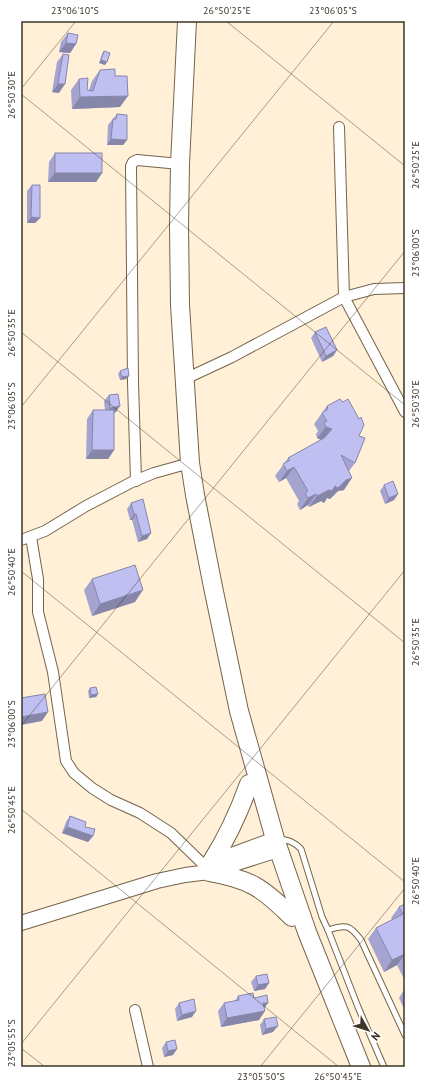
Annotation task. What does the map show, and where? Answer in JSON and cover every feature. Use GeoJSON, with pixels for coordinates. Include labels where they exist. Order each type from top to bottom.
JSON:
{"type":"FeatureCollection","features":[{"type":"Feature","properties":{"kind":"highway"},"geometry":{"type":"LineString","coordinates":[[187,21],[180,164],[179,227],[180,305],[190,463],[213,587],[239,711],[272,846],[303,955],[349,1067]]}},
{"type":"Feature","properties":{"kind":"highway"},"geometry":{"type":"LineString","coordinates":[[195,495],[197,541],[211,637],[238,749],[272,846],[361,1067]]}},
{"type":"Feature","properties":{"kind":"highway"},"geometry":{"type":"LineString","coordinates":[[249,784],[239,813],[208,867],[249,882],[268,895],[292,917]]}},
{"type":"Feature","properties":{"kind":"main road"},"geometry":{"type":"LineString","coordinates":[[21,923],[157,881],[185,875],[272,846]]}},
{"type":"Feature","properties":{"kind":"street"},"geometry":{"type":"LineString","coordinates":[[339,127],[344,297],[405,412]]}},
{"type":"Feature","properties":{"kind":"street"},"geometry":{"type":"LineString","coordinates":[[136,480],[133,382],[131,166],[133,162],[137,160],[180,164]]}},
{"type":"Feature","properties":{"kind":"street"},"geometry":{"type":"LineString","coordinates":[[185,379],[232,357],[344,297],[374,289],[405,288]]}},
{"type":"Feature","properties":{"kind":"street"},"geometry":{"type":"LineString","coordinates":[[21,540],[45,531],[86,506],[136,480],[154,473],[190,463]]}},
{"type":"Feature","properties":{"kind":"street"},"geometry":{"type":"LineString","coordinates":[[31,537],[38,579],[38,612],[53,672],[66,761],[74,773],[92,788],[111,800],[140,813],[171,833],[208,867]]}},
{"type":"Feature","properties":{"kind":"street"},"geometry":{"type":"LineString","coordinates":[[135,1010],[148,1067]]}},
{"type":"Feature","properties":{"kind":"lane"},"geometry":{"type":"LineString","coordinates":[[272,846],[288,840],[295,842],[301,849],[322,917],[384,1067]]}},
{"type":"Feature","properties":{"kind":"lane"},"geometry":{"type":"LineString","coordinates":[[272,846],[295,842]]}},
{"type":"Feature","properties":{"kind":"lane"},"geometry":{"type":"LineString","coordinates":[[328,930],[340,926],[348,926],[354,930],[361,940],[405,1035]]}},
{"type":"Feature","properties":{"kind":"building"},"geometry":{"type":"Polygon","coordinates":[[[68,33],[78,35],[76,44],[66,43],[68,33]]]}},
{"type":"Feature","properties":{"kind":"building"},"geometry":{"type":"Polygon","coordinates":[[[104,51],[110,53],[107,62],[101,60],[104,51]]]}},
{"type":"Feature","properties":{"kind":"building"},"geometry":{"type":"Polygon","coordinates":[[[63,54],[69,55],[65,84],[58,84],[63,54]]]}},
{"type":"Feature","properties":{"kind":"building"},"geometry":{"type":"Polygon","coordinates":[[[115,69],[115,76],[127,76],[128,96],[80,97],[79,79],[88,78],[87,90],[93,91],[100,70],[115,69]]]}},
{"type":"Feature","properties":{"kind":"building"},"geometry":{"type":"Polygon","coordinates":[[[117,114],[127,115],[127,140],[111,139],[113,119],[116,119],[117,114]]]}},
{"type":"Feature","properties":{"kind":"building"},"geometry":{"type":"Polygon","coordinates":[[[55,153],[102,153],[102,173],[55,173],[55,153]]]}},
{"type":"Feature","properties":{"kind":"building"},"geometry":{"type":"Polygon","coordinates":[[[32,185],[40,185],[40,218],[31,217],[32,185]]]}},
{"type":"Feature","properties":{"kind":"building"},"geometry":{"type":"Polygon","coordinates":[[[326,327],[337,350],[326,356],[315,332],[326,327]]]}},
{"type":"Feature","properties":{"kind":"building"},"geometry":{"type":"Polygon","coordinates":[[[128,368],[129,376],[122,377],[120,371],[128,368]]]}},
{"type":"Feature","properties":{"kind":"building"},"geometry":{"type":"Polygon","coordinates":[[[118,394],[120,406],[110,408],[109,395],[118,394]]]}},
{"type":"Feature","properties":{"kind":"building"},"geometry":{"type":"Polygon","coordinates":[[[340,399],[343,402],[348,399],[359,419],[361,417],[364,425],[359,436],[365,438],[355,463],[341,455],[352,478],[346,480],[338,488],[335,486],[332,491],[329,490],[317,496],[316,494],[308,498],[305,493],[308,491],[294,467],[287,471],[283,464],[290,460],[288,458],[324,438],[332,429],[326,427],[324,423],[327,421],[322,413],[328,409],[327,406],[340,399]]]}},
{"type":"Feature","properties":{"kind":"building"},"geometry":{"type":"Polygon","coordinates":[[[93,410],[114,410],[114,450],[92,450],[93,410]]]}},
{"type":"Feature","properties":{"kind":"building"},"geometry":{"type":"Polygon","coordinates":[[[393,481],[398,494],[389,498],[384,485],[393,481]]]}},
{"type":"Feature","properties":{"kind":"building"},"geometry":{"type":"Polygon","coordinates":[[[143,499],[151,533],[142,536],[136,514],[134,514],[131,503],[143,499]]]}},
{"type":"Feature","properties":{"kind":"building"},"geometry":{"type":"Polygon","coordinates":[[[135,565],[143,590],[100,604],[92,579],[135,565]]]}},
{"type":"Feature","properties":{"kind":"building"},"geometry":{"type":"Polygon","coordinates":[[[96,687],[98,694],[91,695],[90,688],[96,687]]]}},
{"type":"Feature","properties":{"kind":"building"},"geometry":{"type":"Polygon","coordinates":[[[45,694],[48,712],[21,717],[21,698],[45,694]]]}},
{"type":"Feature","properties":{"kind":"building"},"geometry":{"type":"Polygon","coordinates":[[[70,816],[86,822],[85,827],[95,829],[93,836],[67,827],[70,816]]]}},
{"type":"Feature","properties":{"kind":"building"},"geometry":{"type":"Polygon","coordinates":[[[405,904],[405,954],[392,960],[376,928],[403,914],[399,907],[405,904]]]}},
{"type":"Feature","properties":{"kind":"building"},"geometry":{"type":"Polygon","coordinates":[[[267,974],[269,983],[258,985],[256,976],[267,974]]]}},
{"type":"Feature","properties":{"kind":"building"},"geometry":{"type":"Polygon","coordinates":[[[253,993],[254,998],[267,995],[268,1003],[263,1003],[265,1011],[227,1018],[224,1003],[239,1000],[238,996],[253,993]]]}},
{"type":"Feature","properties":{"kind":"building"},"geometry":{"type":"Polygon","coordinates":[[[194,999],[196,1011],[182,1015],[179,1003],[194,999]]]}},
{"type":"Feature","properties":{"kind":"building"},"geometry":{"type":"Polygon","coordinates":[[[276,1017],[278,1026],[266,1029],[264,1019],[276,1017]]]}},
{"type":"Feature","properties":{"kind":"building"},"geometry":{"type":"Polygon","coordinates":[[[175,1040],[177,1049],[168,1051],[166,1042],[175,1040]]]}}]}
